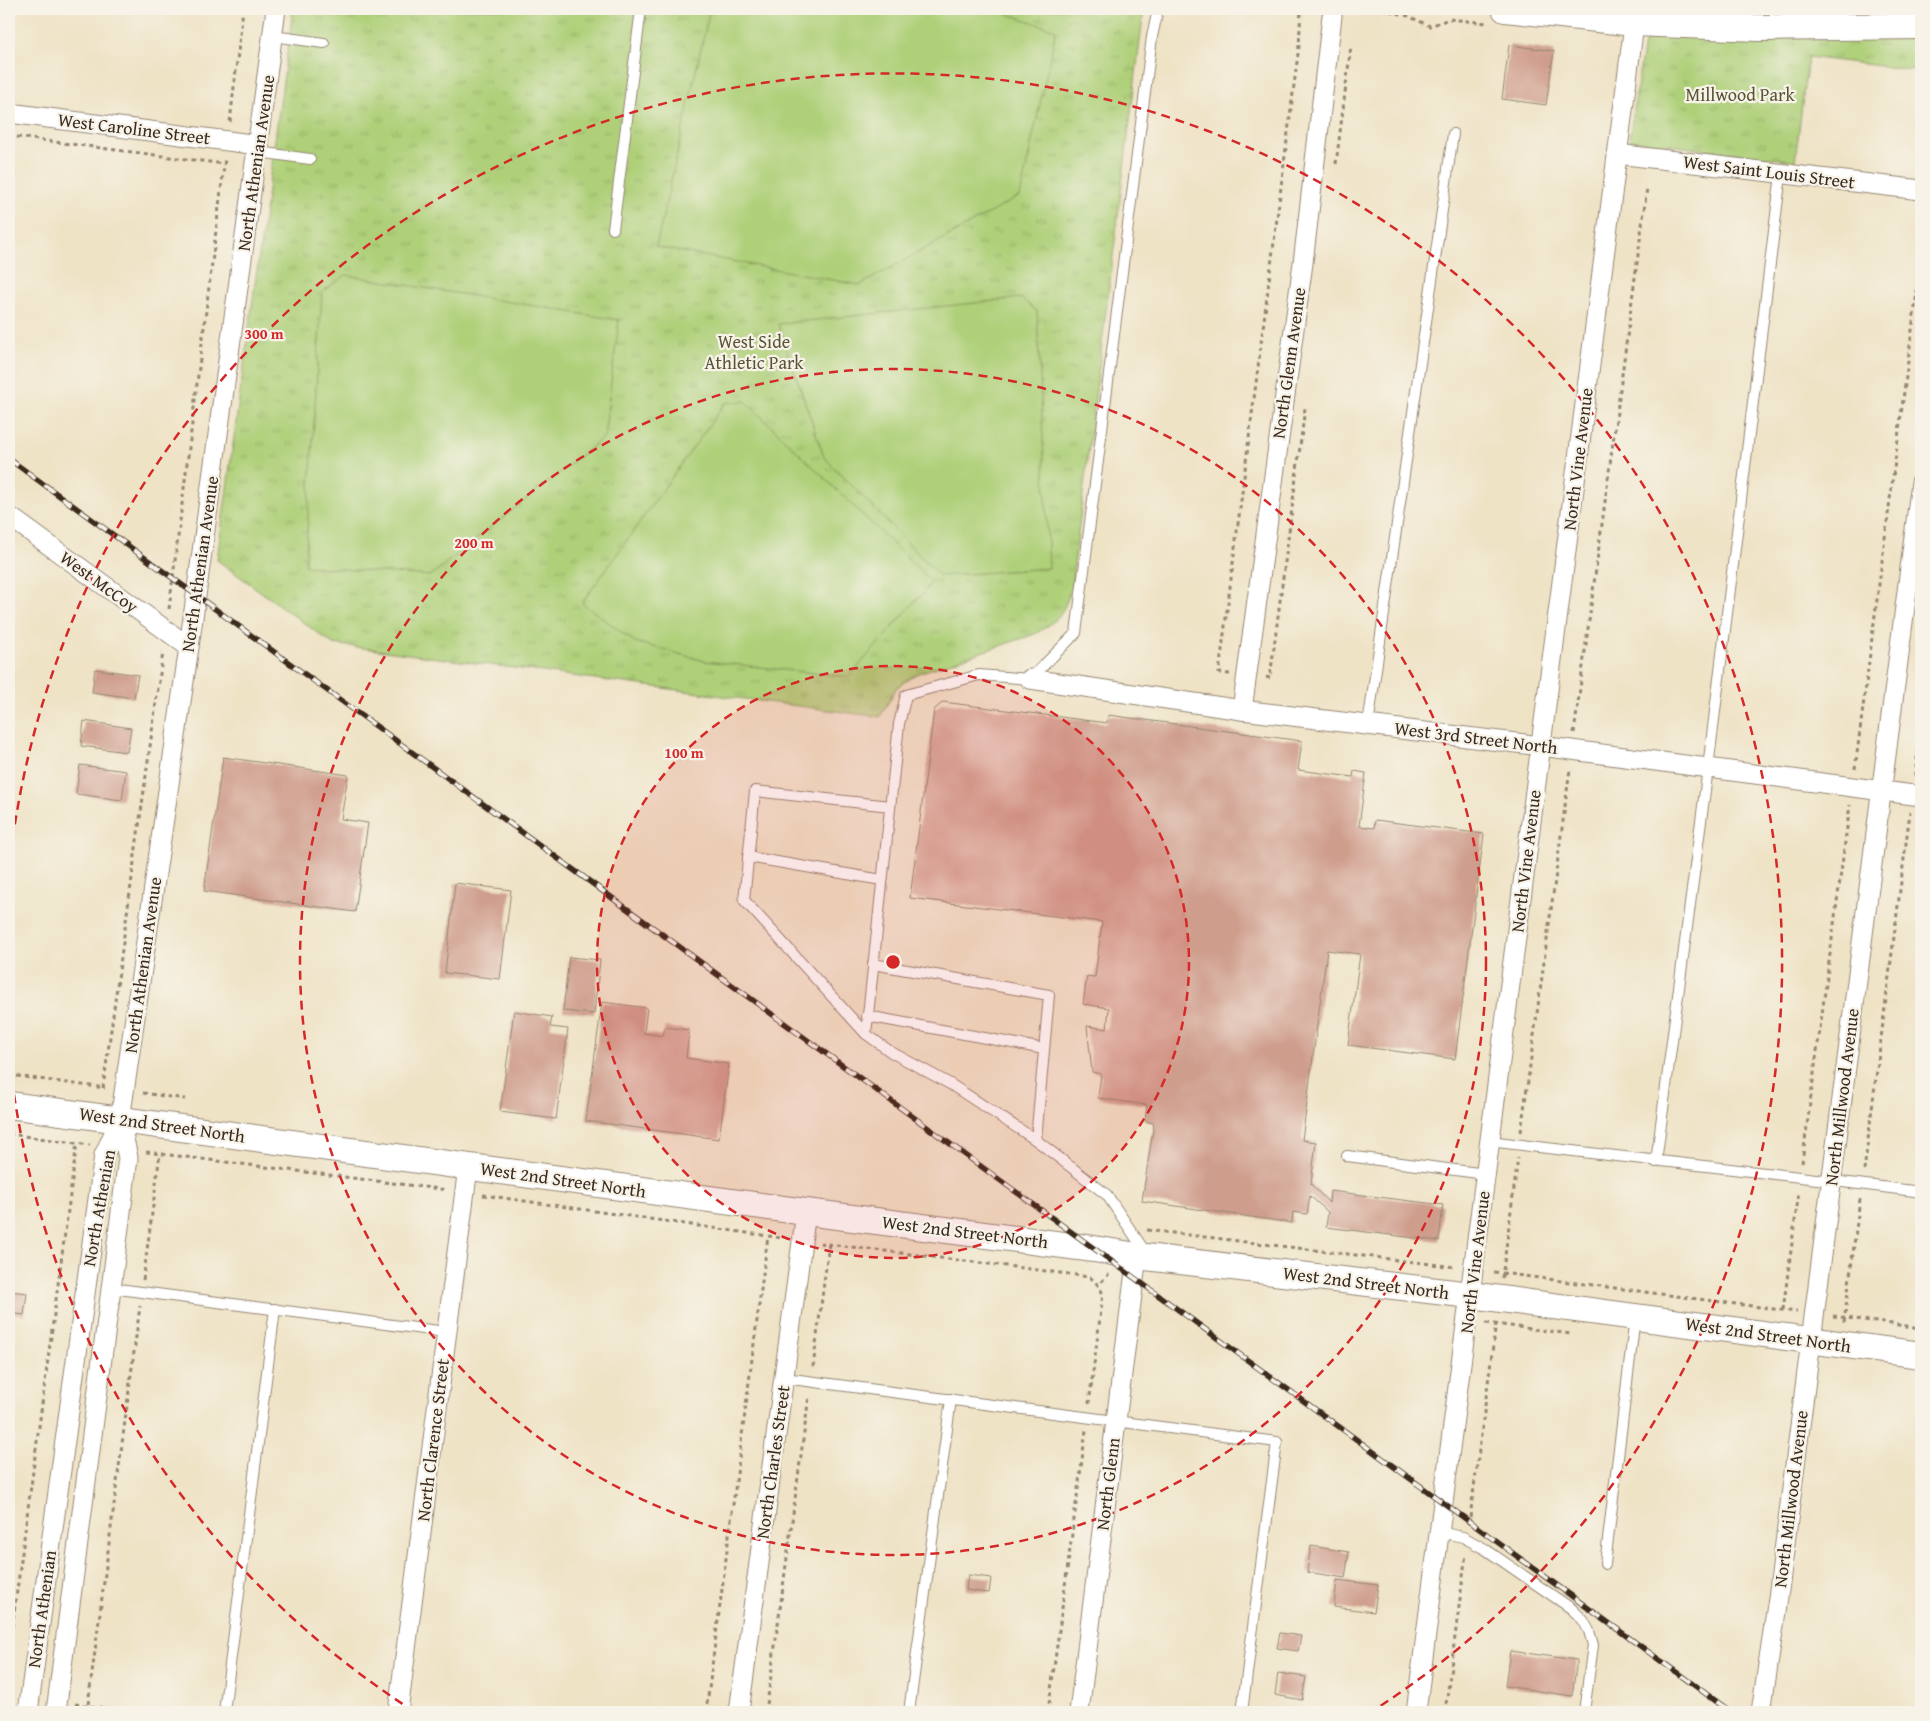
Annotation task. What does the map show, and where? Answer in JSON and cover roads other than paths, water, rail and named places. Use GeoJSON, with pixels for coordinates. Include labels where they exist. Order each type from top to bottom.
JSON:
{"type":"FeatureCollection","features":[{"type":"Feature","properties":{"kind":"street","name":"North Athenian Avenue"},"geometry":{"type":"LineString","coordinates":[[120,1120],[189,647],[276,9]]}},
{"type":"Feature","properties":{"kind":"street"},"geometry":{"type":"LineString","coordinates":[[1505,9],[1635,16],[1760,28],[1921,26]]}},
{"type":"Feature","properties":{"kind":"street","name":"North Glenn Avenue"},"geometry":{"type":"LineString","coordinates":[[1242,710],[1303,263],[1332,16]]}},
{"type":"Feature","properties":{"kind":"street","name":"North Vine Avenue"},"geometry":{"type":"LineString","coordinates":[[1416,1712],[1635,16]]}},
{"type":"Feature","properties":{"kind":"street","name":"West Caroline Street"},"geometry":{"type":"LineString","coordinates":[[9,113],[227,141],[258,148]]}},
{"type":"Feature","properties":{"kind":"street","name":"West Saint Louis Street"},"geometry":{"type":"LineString","coordinates":[[1617,154],[1921,190]]}},
{"type":"Feature","properties":{"kind":"street","name":"North Millwood Avenue"},"geometry":{"type":"LineString","coordinates":[[1761,1712],[1778,1598],[1921,482]]}},
{"type":"Feature","properties":{"kind":"street","name":"West McCoy"},"geometry":{"type":"LineString","coordinates":[[9,516],[189,647]]}},
{"type":"Feature","properties":{"kind":"street","name":"West 3rd Street North"},"geometry":{"type":"LineString","coordinates":[[1030,679],[1242,710],[1541,746],[1917,796]]}},
{"type":"Feature","properties":{"kind":"street","name":"West 2nd Street North"},"geometry":{"type":"LineString","coordinates":[[9,1105],[1143,1257],[1471,1295],[1921,1355]]}},
{"type":"Feature","properties":{"kind":"street","name":"North Athenian"},"geometry":{"type":"LineString","coordinates":[[28,1712],[104,1154],[120,1120]]}},
{"type":"Feature","properties":{"kind":"street","name":"North Athenian"},"geometry":{"type":"LineString","coordinates":[[62,1708],[128,1158],[120,1120]]}},
{"type":"Feature","properties":{"kind":"street","name":"North Clarence Street"},"geometry":{"type":"LineString","coordinates":[[398,1712],[468,1167]]}},
{"type":"Feature","properties":{"kind":"street","name":"North Charles Street"},"geometry":{"type":"LineString","coordinates":[[739,1712],[806,1212]]}},
{"type":"Feature","properties":{"kind":"street","name":"North Glenn"},"geometry":{"type":"LineString","coordinates":[[1079,1712],[1116,1421],[1143,1257]]}},
{"type":"Feature","properties":{"kind":"lane"},"geometry":{"type":"LineString","coordinates":[[612,229],[641,9]]}},
{"type":"Feature","properties":{"kind":"lane"},"geometry":{"type":"LineString","coordinates":[[866,1034],[899,724],[906,695],[979,675],[1030,679],[1076,633],[1152,37],[1158,9]]}},
{"type":"Feature","properties":{"kind":"lane"},"geometry":{"type":"LineString","coordinates":[[273,36],[324,43]]}},
{"type":"Feature","properties":{"kind":"lane"},"geometry":{"type":"LineString","coordinates":[[1368,725],[1452,134]]}},
{"type":"Feature","properties":{"kind":"lane"},"geometry":{"type":"LineString","coordinates":[[258,148],[310,159]]}},
{"type":"Feature","properties":{"kind":"lane"},"geometry":{"type":"LineString","coordinates":[[1656,1162],[1708,768],[1782,174]]}},
{"type":"Feature","properties":{"kind":"lane"},"geometry":{"type":"LineString","coordinates":[[890,806],[755,791],[744,900],[866,1034],[891,1052],[950,1084],[1036,1140],[1107,1195],[1129,1228],[1143,1257]]}},
{"type":"Feature","properties":{"kind":"lane"},"geometry":{"type":"LineString","coordinates":[[748,856],[882,880]]}},
{"type":"Feature","properties":{"kind":"lane"},"geometry":{"type":"LineString","coordinates":[[873,964],[1049,995],[1036,1140]]}},
{"type":"Feature","properties":{"kind":"lane"},"geometry":{"type":"LineString","coordinates":[[867,1016],[1044,1049]]}},
{"type":"Feature","properties":{"kind":"lane"},"geometry":{"type":"LineString","coordinates":[[1490,1141],[1921,1192]]}},
{"type":"Feature","properties":{"kind":"lane"},"geometry":{"type":"LineString","coordinates":[[1347,1156],[1486,1174]]}},
{"type":"Feature","properties":{"kind":"lane"},"geometry":{"type":"LineString","coordinates":[[111,1288],[446,1332]]}},
{"type":"Feature","properties":{"kind":"lane"},"geometry":{"type":"LineString","coordinates":[[224,1712],[276,1310]]}},
{"type":"Feature","properties":{"kind":"lane"},"geometry":{"type":"LineString","coordinates":[[1605,1564],[1635,1317]]}},
{"type":"Feature","properties":{"kind":"lane"},"geometry":{"type":"LineString","coordinates":[[784,1378],[1277,1442],[1242,1712]]}},
{"type":"Feature","properties":{"kind":"lane"},"geometry":{"type":"LineString","coordinates":[[909,1712],[951,1400]]}},
{"type":"Feature","properties":{"kind":"lane"},"geometry":{"type":"LineString","coordinates":[[1439,1532],[1468,1540],[1485,1549],[1572,1609],[1583,1620],[1594,1645],[1584,1712]]}},
{"type":"Feature","properties":{"kind":"railway"},"geometry":{"type":"LineString","coordinates":[[9,459],[1731,1712]]}},
{"type":"Feature","properties":{"kind":"park label","name":"Millwood Park"},"geometry":{"type":"Point","coordinates":[1740,95]}},
{"type":"Feature","properties":{"kind":"park label","name":"West Side Athletic Park"},"geometry":{"type":"Point","coordinates":[754,352]}}]}
